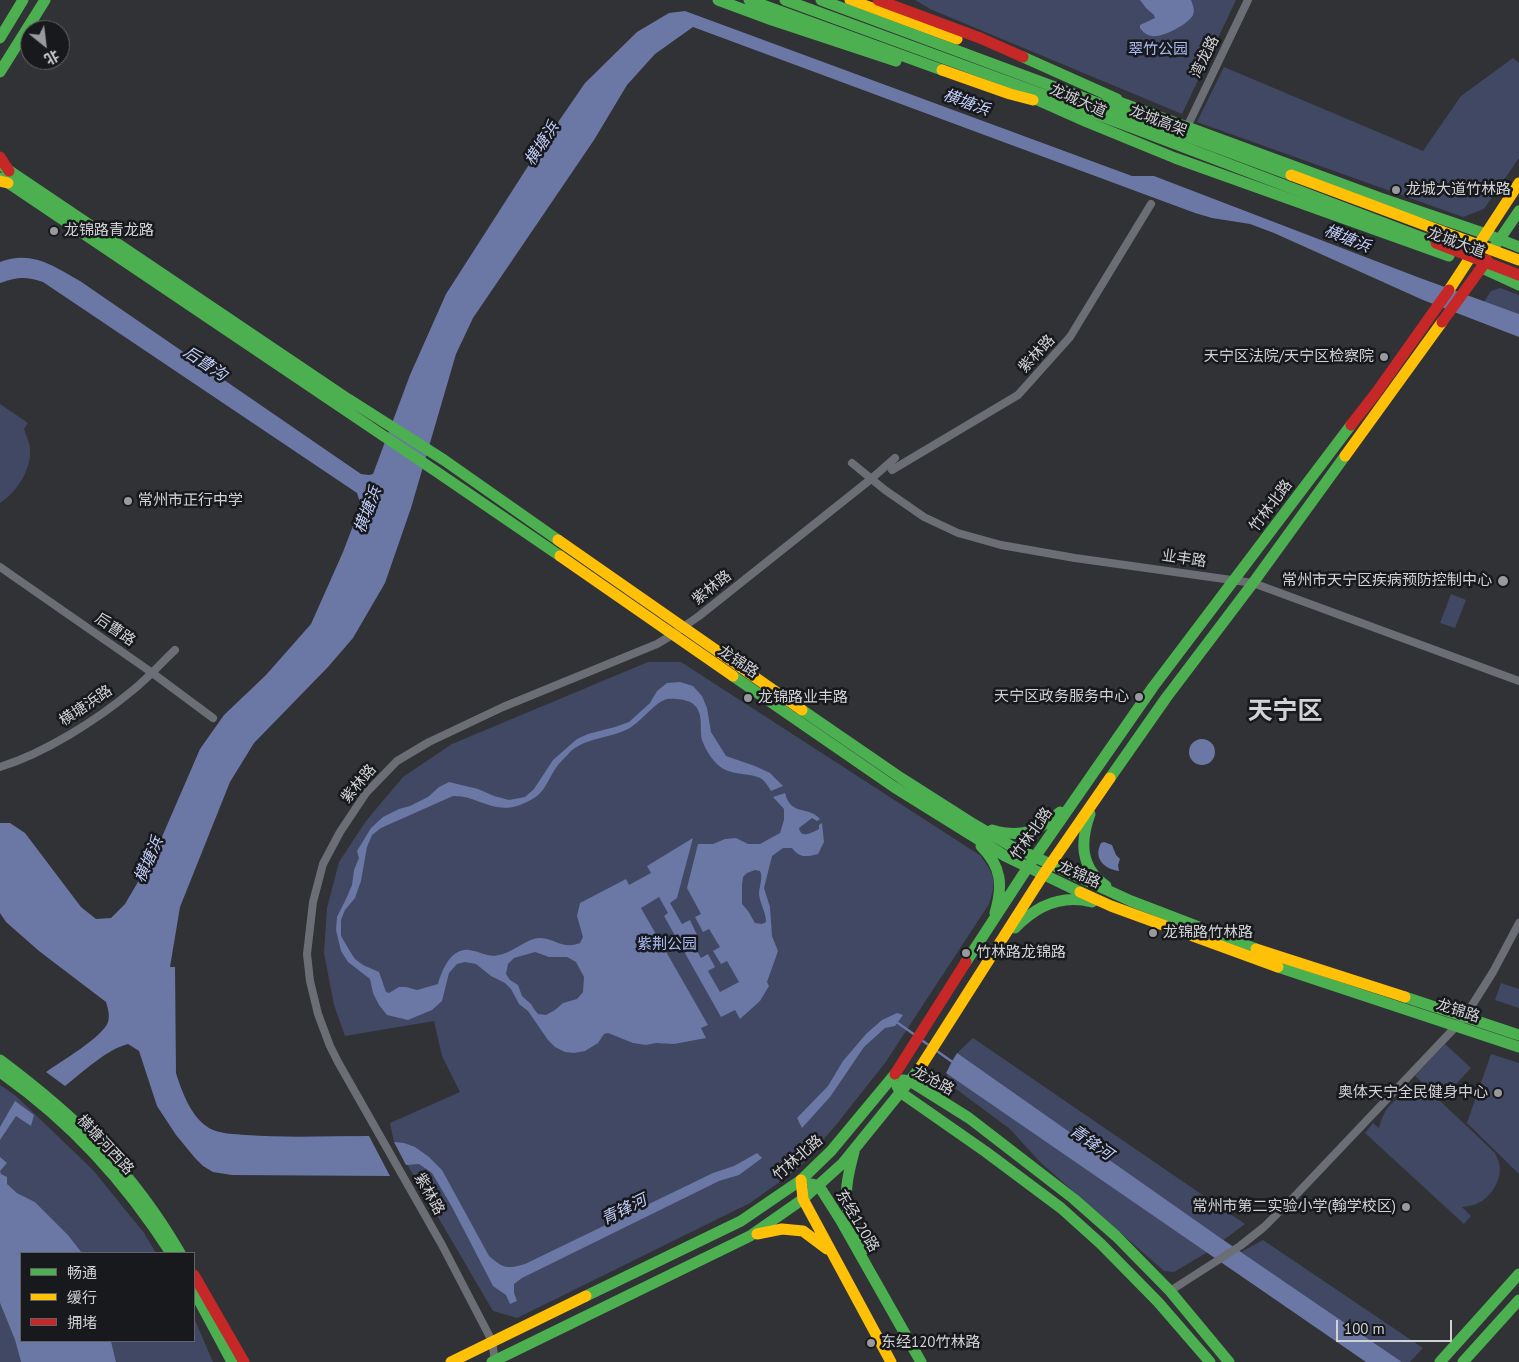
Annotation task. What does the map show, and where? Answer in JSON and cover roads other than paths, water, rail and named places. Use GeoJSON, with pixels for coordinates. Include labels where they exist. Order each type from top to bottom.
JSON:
{"type":"FeatureCollection","features":[{"type":"Feature","properties":{"kind":"main road"},"geometry":{"type":"LineString","coordinates":[[0,38],[23,0]]}},
{"type":"Feature","properties":{"kind":"main road"},"geometry":{"type":"LineString","coordinates":[[0,72],[45,0]]}},
{"type":"Feature","properties":{"kind":"main road"},"geometry":{"type":"LineString","coordinates":[[718,0],[772,20],[1087,122]]}},
{"type":"Feature","properties":{"kind":"main road"},"geometry":{"type":"LineString","coordinates":[[749,0],[1010,94],[1131,127]]}},
{"type":"Feature","properties":{"kind":"main road","name":"龙城大道"},"geometry":{"type":"LineString","coordinates":[[766,0],[1014,89],[1087,122],[1176,158],[1466,262],[1519,283]]}},
{"type":"Feature","properties":{"kind":"main road","name":"龙城高架"},"geometry":{"type":"LineString","coordinates":[[785,0],[1131,127],[1519,276]]}},
{"type":"Feature","properties":{"kind":"main road","name":"龙城高架"},"geometry":{"type":"LineString","coordinates":[[821,0],[1137,113],[1519,260]]}},
{"type":"Feature","properties":{"kind":"main road","name":"龙城大道"},"geometry":{"type":"LineString","coordinates":[[836,0],[1137,113],[1187,127],[1380,198],[1519,246]]}},
{"type":"Feature","properties":{"kind":"main road"},"geometry":{"type":"LineString","coordinates":[[850,0],[957,39],[1137,113]]}},
{"type":"Feature","properties":{"kind":"main road"},"geometry":{"type":"LineString","coordinates":[[878,0],[980,38],[1137,113]]}},
{"type":"Feature","properties":{"kind":"main road"},"geometry":{"type":"LineString","coordinates":[[0,157],[3,175]]}},
{"type":"Feature","properties":{"kind":"main road","name":"龙锦路"},"geometry":{"type":"LineString","coordinates":[[3,175],[444,460],[901,778],[1005,856],[1111,906],[1252,958],[1519,1047]]}},
{"type":"Feature","properties":{"kind":"main road","name":"龙锦路"},"geometry":{"type":"LineString","coordinates":[[3,175],[894,787],[965,825],[1131,901],[1254,948],[1519,1035]]}},
{"type":"Feature","properties":{"kind":"main road","name":"竹林北路"},"geometry":{"type":"LineString","coordinates":[[451,1362],[741,1221],[801,1180],[831,1151],[891,1079],[1028,867],[1153,687],[1376,393],[1436,309],[1519,183]]}},
{"type":"Feature","properties":{"kind":"main road","name":"竹林北路"},"geometry":{"type":"LineString","coordinates":[[494,1362],[511,1358],[750,1236],[803,1199],[843,1163],[910,1081],[1043,875],[1166,698],[1253,583],[1482,268],[1519,211]]}},
{"type":"Feature","properties":{"kind":"main road"},"geometry":{"type":"LineString","coordinates":[[965,825],[1016,835],[1034,830],[1054,819],[1082,789]]}},
{"type":"Feature","properties":{"kind":"main road"},"geometry":{"type":"LineString","coordinates":[[1097,798],[1084,833],[1083,853],[1091,870],[1100,882],[1131,901]]}},
{"type":"Feature","properties":{"kind":"main road"},"geometry":{"type":"LineString","coordinates":[[965,825],[990,853],[998,868],[1000,890],[990,925]]}},
{"type":"Feature","properties":{"kind":"main road"},"geometry":{"type":"LineString","coordinates":[[994,952],[1022,920],[1046,904],[1071,898],[1111,906]]}},
{"type":"Feature","properties":{"kind":"main road"},"geometry":{"type":"LineString","coordinates":[[0,1060],[45,1100]]}},
{"type":"Feature","properties":{"kind":"main road"},"geometry":{"type":"LineString","coordinates":[[0,1072],[26,1085]]}},
{"type":"Feature","properties":{"kind":"main road","name":"龙沧路"},"geometry":{"type":"LineString","coordinates":[[891,1079],[910,1081],[969,1118],[1074,1199],[1116,1236],[1170,1291],[1229,1362]]}},
{"type":"Feature","properties":{"kind":"main road","name":"龙沧路"},"geometry":{"type":"LineString","coordinates":[[891,1079],[900,1092],[986,1152],[1061,1208],[1101,1244],[1158,1302],[1210,1362]]}},
{"type":"Feature","properties":{"kind":"main road","name":"横塘河西路"},"geometry":{"type":"LineString","coordinates":[[45,1100],[122,1184],[170,1252]]}},
{"type":"Feature","properties":{"kind":"main road","name":"横塘河西路"},"geometry":{"type":"LineString","coordinates":[[45,1100],[85,1129],[130,1178],[164,1226],[179,1252]]}},
{"type":"Feature","properties":{"kind":"main road"},"geometry":{"type":"LineString","coordinates":[[855,1148],[847,1179],[847,1203],[850,1219],[900,1326]]}},
{"type":"Feature","properties":{"kind":"main road"},"geometry":{"type":"LineString","coordinates":[[801,1180],[803,1199],[891,1362]]}},
{"type":"Feature","properties":{"kind":"main road","name":"东经120路"},"geometry":{"type":"LineString","coordinates":[[801,1180],[819,1186],[840,1219],[921,1362]]}},
{"type":"Feature","properties":{"kind":"main road"},"geometry":{"type":"LineString","coordinates":[[714,1253],[760,1232],[782,1229],[803,1232],[820,1243],[833,1255]]}},
{"type":"Feature","properties":{"kind":"main road"},"geometry":{"type":"LineString","coordinates":[[1440,1362],[1519,1274]]}},
{"type":"Feature","properties":{"kind":"main road"},"geometry":{"type":"LineString","coordinates":[[195,1277],[244,1362]]}},
{"type":"Feature","properties":{"kind":"main road"},"geometry":{"type":"LineString","coordinates":[[195,1293],[232,1362]]}},
{"type":"Feature","properties":{"kind":"main road"},"geometry":{"type":"LineString","coordinates":[[1463,1362],[1519,1300]]}},
{"type":"Feature","properties":{"kind":"main road"},"geometry":{"type":"LineString","coordinates":[[492,1341],[511,1358]]}},
{"type":"Feature","properties":{"kind":"street","name":"湾龙路"},"geometry":{"type":"LineString","coordinates":[[1187,127],[1248,0]]}},
{"type":"Feature","properties":{"kind":"street","name":"紫林路"},"geometry":{"type":"LineString","coordinates":[[892,470],[1018,395],[1070,337],[1151,204]]}},
{"type":"Feature","properties":{"kind":"street","name":"紫林路"},"geometry":{"type":"LineString","coordinates":[[494,1362],[492,1341],[442,1245],[338,1062],[318,1014],[310,981],[307,954],[313,902],[323,864],[340,832],[366,793],[397,761],[429,742],[503,707],[657,644],[672,635],[871,479],[894,458]]}},
{"type":"Feature","properties":{"kind":"street","name":"业丰路"},"geometry":{"type":"LineString","coordinates":[[852,463],[924,517],[958,533],[1001,545],[1075,558],[1253,583],[1519,681]]}},
{"type":"Feature","properties":{"kind":"street","name":"后曹路"},"geometry":{"type":"LineString","coordinates":[[0,567],[151,672],[213,718]]}},
{"type":"Feature","properties":{"kind":"street","name":"横塘浜路"},"geometry":{"type":"LineString","coordinates":[[0,767],[54,743],[100,714],[134,689],[176,650]]}},
{"type":"Feature","properties":{"kind":"street"},"geometry":{"type":"LineString","coordinates":[[1170,1291],[1240,1246],[1264,1227],[1464,1018],[1493,972],[1519,923]]}},
{"type":"Feature","properties":{"kind":"water"},"geometry":{"type":"Polygon","coordinates":[[[1140,0],[1191,0],[1194,13],[1190,19],[1175,30],[1162,35],[1150,36],[1140,28],[1140,25],[1155,18],[1140,0]]]}},
{"type":"Feature","properties":{"kind":"water","name":"横塘浜"},"geometry":{"type":"Polygon","coordinates":[[[685,11],[1132,176],[1154,176],[1519,314],[1519,337],[1423,300],[1274,233],[1250,224],[1212,218],[1195,213],[693,27],[655,54],[627,85],[594,140],[473,318],[456,354],[411,508],[385,583],[353,638],[328,667],[254,743],[230,782],[180,907],[170,967],[175,967],[176,1073],[184,1096],[192,1111],[209,1128],[222,1133],[277,1136],[369,1136],[390,1176],[232,1175],[213,1172],[195,1158],[176,1135],[157,1106],[139,1051],[128,1044],[104,1056],[65,1086],[46,1072],[98,1035],[108,1022],[109,1017],[106,1002],[39,951],[6,922],[0,913],[0,823],[10,823],[25,833],[81,907],[96,919],[111,918],[125,904],[155,853],[200,749],[224,715],[266,675],[311,624],[343,552],[361,505],[357,493],[43,282],[22,278],[0,283],[0,262],[22,258],[32,259],[42,261],[70,275],[361,474],[373,474],[410,375],[446,294],[532,160],[585,83],[637,32],[669,13],[685,11]]]}},
{"type":"Feature","properties":{"kind":"water"},"geometry":{"type":"Polygon","coordinates":[[[680,682],[693,686],[702,696],[707,708],[711,732],[726,756],[770,773],[783,786],[771,791],[760,778],[731,772],[721,767],[712,758],[703,743],[700,714],[695,705],[685,700],[667,699],[658,704],[628,729],[584,743],[571,751],[558,765],[540,793],[520,805],[502,808],[470,798],[453,796],[381,828],[372,835],[367,847],[361,881],[355,898],[345,910],[341,920],[341,936],[355,959],[379,972],[386,992],[389,993],[399,987],[417,990],[438,984],[448,961],[457,952],[463,950],[498,955],[508,952],[530,940],[539,938],[568,945],[580,943],[583,937],[577,916],[580,903],[626,879],[629,885],[651,873],[647,866],[693,838],[677,898],[670,903],[682,924],[690,920],[697,935],[690,939],[701,958],[708,954],[715,967],[708,971],[720,992],[739,982],[727,961],[721,964],[713,951],[720,947],[709,929],[703,932],[695,917],[701,914],[687,888],[698,844],[713,844],[725,839],[736,838],[748,844],[760,844],[780,833],[784,820],[784,809],[773,797],[785,793],[791,805],[810,812],[820,819],[817,821],[812,818],[799,828],[800,831],[804,834],[810,833],[819,829],[819,825],[822,823],[824,842],[818,854],[804,856],[797,854],[792,848],[783,848],[772,856],[764,888],[770,907],[772,936],[778,951],[767,982],[769,986],[760,1001],[740,1019],[735,1010],[721,1017],[664,916],[668,913],[659,897],[641,908],[708,1025],[701,1028],[706,1038],[674,1044],[656,1043],[646,1045],[633,1043],[608,1033],[604,1034],[598,1043],[585,1051],[565,1052],[555,1047],[548,1040],[505,983],[491,976],[476,964],[465,962],[457,964],[449,973],[442,1001],[432,1010],[408,1020],[387,1015],[373,993],[370,979],[348,962],[341,951],[336,930],[337,917],[352,885],[354,870],[359,858],[357,851],[371,828],[383,817],[428,797],[439,787],[449,782],[478,789],[509,800],[525,797],[534,789],[553,760],[577,739],[629,722],[650,703],[657,691],[667,683],[680,682]],[[755,870],[743,877],[742,904],[755,923],[762,924],[766,922],[759,894],[761,874],[760,871],[755,870]],[[535,952],[514,958],[508,964],[506,974],[510,980],[518,985],[522,996],[538,1014],[546,1015],[563,1003],[577,999],[583,992],[584,977],[576,962],[567,957],[549,957],[535,952]]]}},
{"type":"Feature","properties":{"kind":"water"},"geometry":{"type":"Polygon","coordinates":[[[1202,739],[1212,742],[1215,752],[1212,762],[1202,765],[1192,762],[1189,752],[1192,742],[1202,739]]]}},
{"type":"Feature","properties":{"kind":"water"},"geometry":{"type":"Polygon","coordinates":[[[1104,842],[1112,845],[1120,859],[1119,871],[1109,868],[1101,862],[1098,853],[1101,843],[1104,842]]]}},
{"type":"Feature","properties":{"kind":"water"},"geometry":{"type":"Polygon","coordinates":[[[897,1013],[903,1015],[895,1026],[885,1028],[864,1047],[830,1097],[802,1128],[797,1118],[828,1086],[843,1061],[866,1034],[882,1020],[897,1013]]]}},
{"type":"Feature","properties":{"kind":"water"},"geometry":{"type":"Polygon","coordinates":[[[957,1053],[1219,1237],[1402,1362],[1366,1362],[946,1073],[957,1053]]]}},
{"type":"Feature","properties":{"kind":"water"},"geometry":{"type":"Polygon","coordinates":[[[15,1101],[34,1115],[31,1126],[16,1116],[0,1140],[0,1127],[15,1101]]]}},
{"type":"Feature","properties":{"kind":"water"},"geometry":{"type":"Polygon","coordinates":[[[394,1142],[415,1147],[442,1170],[489,1256],[506,1267],[525,1264],[713,1173],[734,1166],[757,1153],[762,1158],[739,1175],[719,1181],[522,1278],[514,1284],[514,1293],[517,1301],[510,1304],[506,1295],[493,1286],[432,1173],[419,1164],[406,1165],[394,1142]]]}},
{"type":"Feature","properties":{"kind":"water"},"geometry":{"type":"Polygon","coordinates":[[[0,1157],[7,1163],[0,1171],[0,1157]]]}},
{"type":"Feature","properties":{"kind":"water"},"geometry":{"type":"Polygon","coordinates":[[[0,1171],[1,1174],[7,1177],[7,1184],[17,1193],[35,1202],[68,1235],[81,1252],[20,1252],[20,1342],[111,1342],[116,1362],[21,1362],[15,1340],[0,1303],[0,1171]]]}},
{"type":"Feature","properties":{"kind":"waterway","name":"青锋河"},"geometry":{"type":"LineString","coordinates":[[895,1021],[915,1035]]}},
{"type":"Feature","properties":{"kind":"waterway","name":"青锋河"},"geometry":{"type":"LineString","coordinates":[[920,1039],[930,1046]]}},
{"type":"Feature","properties":{"kind":"waterway","name":"青锋河"},"geometry":{"type":"LineString","coordinates":[[934,1049],[954,1063]]}},
{"type":"Feature","properties":{"kind":"place","name":"龙城大道竹林路"},"geometry":{"type":"Point","coordinates":[1396,190]}},
{"type":"Feature","properties":{"kind":"place","name":"龙锦路青龙路"},"geometry":{"type":"Point","coordinates":[54,231]}},
{"type":"Feature","properties":{"kind":"place","name":"天宁区法院/天宁区检察院"},"geometry":{"type":"Point","coordinates":[1384,357]}},
{"type":"Feature","properties":{"kind":"place","name":"常州市正行中学"},"geometry":{"type":"Point","coordinates":[128,501]}},
{"type":"Feature","properties":{"kind":"place","name":"常州市天宁区疾病预防控制中心"},"geometry":{"type":"Point","coordinates":[1503,581]}},
{"type":"Feature","properties":{"kind":"place","name":"天宁区政务服务中心"},"geometry":{"type":"Point","coordinates":[1139,697]}},
{"type":"Feature","properties":{"kind":"place","name":"龙锦路业丰路"},"geometry":{"type":"Point","coordinates":[748,698]}},
{"type":"Feature","properties":{"kind":"place","name":"龙锦路竹林路"},"geometry":{"type":"Point","coordinates":[1153,933]}},
{"type":"Feature","properties":{"kind":"place","name":"竹林路龙锦路"},"geometry":{"type":"Point","coordinates":[966,953]}},
{"type":"Feature","properties":{"kind":"place","name":"奥体天宁全民健身中心"},"geometry":{"type":"Point","coordinates":[1498,1093]}},
{"type":"Feature","properties":{"kind":"place","name":"常州市第二实验小学(翰学校区)"},"geometry":{"type":"Point","coordinates":[1406,1207]}},
{"type":"Feature","properties":{"kind":"place","name":"东经120竹林路"},"geometry":{"type":"Point","coordinates":[871,1343]}},
{"type":"Feature","properties":{"kind":"district","name":"天宁区"},"geometry":{"type":"Point","coordinates":[1285,712]}},
{"type":"Feature","properties":{"kind":"park label","name":"翠竹公园"},"geometry":{"type":"Point","coordinates":[1158,50]}},
{"type":"Feature","properties":{"kind":"park label","name":"紫荆公园"},"geometry":{"type":"Point","coordinates":[667,945]}},
{"type":"Feature","properties":{"kind":"water label","name":"后曹沟"},"geometry":{"type":"Point","coordinates":[205,364]}}]}
